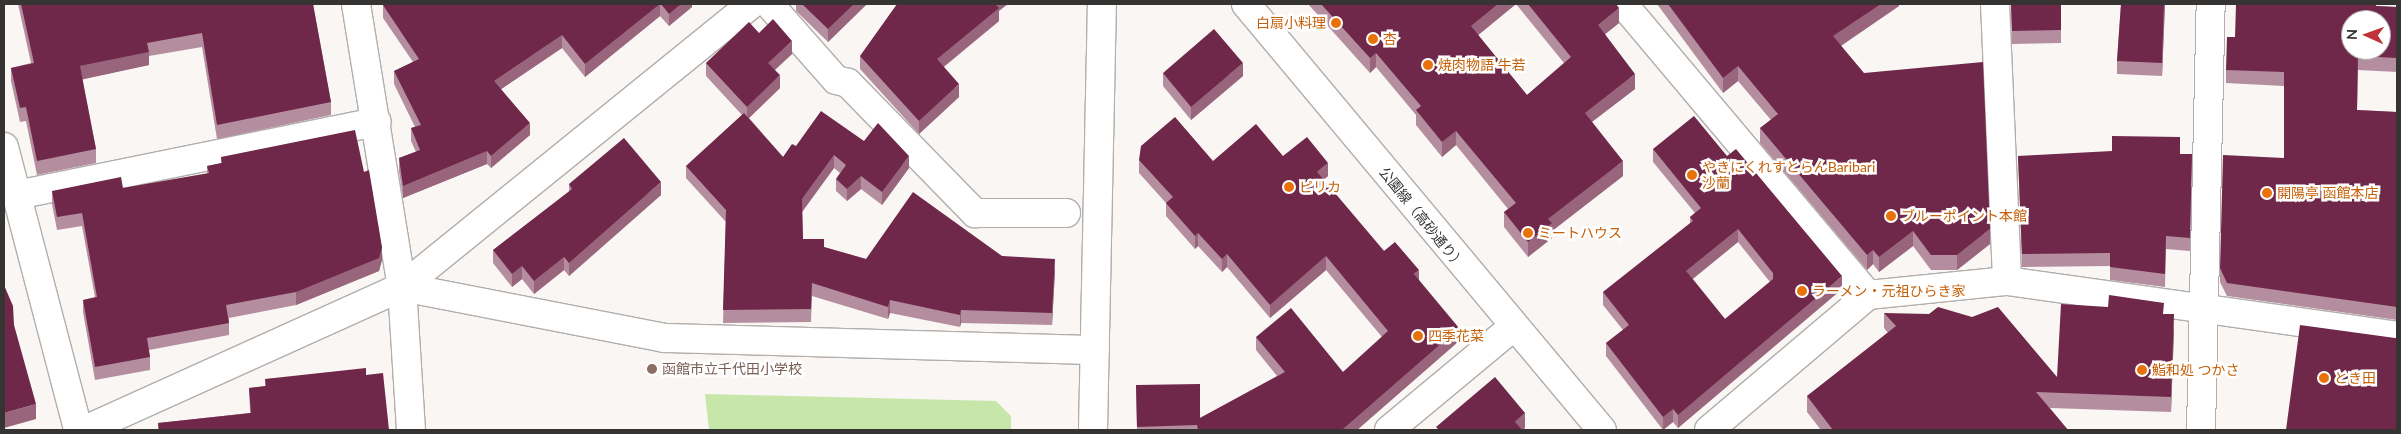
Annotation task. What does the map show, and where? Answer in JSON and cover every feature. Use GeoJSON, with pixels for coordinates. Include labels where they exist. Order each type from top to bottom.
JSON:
{"type":"FeatureCollection","features":[{"type":"Feature","properties":{"kind":"street"},"geometry":{"type":"LineString","coordinates":[[356,4],[378,122],[402,287],[411,430]]}},
{"type":"Feature","properties":{"kind":"street"},"geometry":{"type":"LineString","coordinates":[[85,430],[402,287],[752,4]]}},
{"type":"Feature","properties":{"kind":"street"},"geometry":{"type":"LineString","coordinates":[[769,4],[836,80],[848,83],[975,212],[1066,213]]}},
{"type":"Feature","properties":{"kind":"street"},"geometry":{"type":"LineString","coordinates":[[1093,430],[1102,4]]}},
{"type":"Feature","properties":{"kind":"street","name":"公園線（高砂通り）"},"geometry":{"type":"LineString","coordinates":[[1246,4],[1512,328],[1602,430]]}},
{"type":"Feature","properties":{"kind":"street"},"geometry":{"type":"LineString","coordinates":[[1623,4],[1868,294]]}},
{"type":"Feature","properties":{"kind":"street"},"geometry":{"type":"LineString","coordinates":[[1995,4],[2007,282]]}},
{"type":"Feature","properties":{"kind":"street"},"geometry":{"type":"LineString","coordinates":[[2201,430],[2211,4]]}},
{"type":"Feature","properties":{"kind":"street"},"geometry":{"type":"LineString","coordinates":[[17,195],[378,122]]}},
{"type":"Feature","properties":{"kind":"street"},"geometry":{"type":"LineString","coordinates":[[4,147],[78,430]]}},
{"type":"Feature","properties":{"kind":"street"},"geometry":{"type":"LineString","coordinates":[[1709,430],[1868,294],[2007,282],[2204,311],[2397,336]]}},
{"type":"Feature","properties":{"kind":"street"},"geometry":{"type":"LineString","coordinates":[[402,287],[664,338],[1095,350]]}},
{"type":"Feature","properties":{"kind":"street"},"geometry":{"type":"LineString","coordinates":[[1389,430],[1512,328]]}},
{"type":"Feature","properties":{"kind":"green space"},"geometry":{"type":"Polygon","coordinates":[[[705,394],[996,401],[1011,416],[1011,430],[709,430],[705,394]]]}},
{"type":"Feature","properties":{"kind":"building"},"geometry":{"type":"Polygon","coordinates":[[[21,4],[313,4],[331,102],[217,125],[202,33],[147,43],[149,52],[80,66],[96,149],[37,161],[26,107],[20,108],[11,68],[34,63],[21,4]]]}},
{"type":"Feature","properties":{"kind":"building"},"geometry":{"type":"Polygon","coordinates":[[[660,4],[585,64],[562,35],[494,81],[530,123],[491,156],[487,151],[403,186],[399,158],[420,150],[411,128],[421,125],[394,71],[419,59],[383,5],[660,4]]]}},
{"type":"Feature","properties":{"kind":"building"},"geometry":{"type":"Polygon","coordinates":[[[661,4],[681,4],[669,14],[661,4]]]}},
{"type":"Feature","properties":{"kind":"building"},"geometry":{"type":"Polygon","coordinates":[[[802,4],[854,4],[828,29],[802,4]]]}},
{"type":"Feature","properties":{"kind":"building"},"geometry":{"type":"Polygon","coordinates":[[[897,4],[995,4],[999,8],[937,59],[959,84],[919,121],[860,56],[897,4]]]}},
{"type":"Feature","properties":{"kind":"building"},"geometry":{"type":"Polygon","coordinates":[[[1321,4],[1498,4],[1471,26],[1527,95],[1571,57],[1528,4],[1616,4],[1619,8],[1598,25],[1635,74],[1585,113],[1623,161],[1548,219],[1552,223],[1528,242],[1504,212],[1516,203],[1456,131],[1442,142],[1416,110],[1421,106],[1376,53],[1370,58],[1321,4]]]}},
{"type":"Feature","properties":{"kind":"building"},"geometry":{"type":"Polygon","coordinates":[[[1668,4],[1881,4],[1833,36],[1864,73],[1983,62],[1990,229],[1957,255],[1931,255],[1913,231],[1879,257],[1873,250],[1867,255],[1760,128],[1778,114],[1738,66],[1723,78],[1668,4]]]}},
{"type":"Feature","properties":{"kind":"building"},"geometry":{"type":"Polygon","coordinates":[[[2011,4],[2061,4],[2061,30],[2012,31],[2011,4]]]}},
{"type":"Feature","properties":{"kind":"building"},"geometry":{"type":"Polygon","coordinates":[[[2121,4],[2164,4],[2162,63],[2117,61],[2121,4]]]}},
{"type":"Feature","properties":{"kind":"building"},"geometry":{"type":"Polygon","coordinates":[[[2236,4],[2376,4],[2376,6],[2397,7],[2397,58],[2391,58],[2391,10],[2341,10],[2341,60],[2358,60],[2357,110],[2397,112],[2397,307],[2227,283],[2220,268],[2223,155],[2284,158],[2284,72],[2226,70],[2227,37],[2235,37],[2236,4]]]}},
{"type":"Feature","properties":{"kind":"building"},"geometry":{"type":"Polygon","coordinates":[[[773,19],[792,41],[768,63],[780,75],[747,107],[706,63],[749,22],[759,33],[773,19]]]}},
{"type":"Feature","properties":{"kind":"building"},"geometry":{"type":"Polygon","coordinates":[[[1214,29],[1243,63],[1191,107],[1163,73],[1214,29]]]}},
{"type":"Feature","properties":{"kind":"building"},"geometry":{"type":"Polygon","coordinates":[[[821,111],[864,141],[878,123],[909,156],[882,192],[861,176],[847,189],[836,179],[846,165],[834,155],[802,199],[803,239],[824,239],[824,247],[866,259],[913,192],[1002,256],[1055,259],[1052,313],[961,310],[960,315],[890,300],[888,307],[812,283],[811,309],[723,310],[726,210],[686,166],[744,113],[783,157],[792,144],[796,146],[821,111]]]}},
{"type":"Feature","properties":{"kind":"building"},"geometry":{"type":"Polygon","coordinates":[[[1694,116],[1727,156],[1736,149],[1842,276],[1678,415],[1673,409],[1663,417],[1606,343],[1629,325],[1603,292],[1693,221],[1690,217],[1701,208],[1653,149],[1694,116]],[[1738,229],[1686,271],[1725,319],[1773,279],[1773,273],[1738,229]]]}},
{"type":"Feature","properties":{"kind":"building"},"geometry":{"type":"Polygon","coordinates":[[[1175,117],[1213,161],[1256,124],[1283,156],[1307,137],[1328,163],[1317,172],[1384,251],[1395,242],[1419,270],[1414,274],[1459,328],[1342,430],[1198,430],[1197,425],[1137,427],[1136,385],[1200,384],[1200,418],[1285,372],[1256,337],[1291,308],[1343,372],[1388,331],[1326,256],[1270,305],[1227,254],[1222,259],[1198,233],[1195,236],[1166,203],[1173,197],[1139,160],[1141,146],[1175,117]]]}},
{"type":"Feature","properties":{"kind":"building"},"geometry":{"type":"Polygon","coordinates":[[[355,130],[364,172],[369,170],[382,247],[379,258],[296,292],[226,305],[229,323],[147,338],[150,357],[95,367],[83,300],[97,297],[82,213],[57,217],[52,191],[121,177],[123,188],[209,173],[207,166],[222,163],[221,157],[355,130]]]}},
{"type":"Feature","properties":{"kind":"building"},"geometry":{"type":"Polygon","coordinates":[[[2112,136],[2180,137],[2180,154],[2192,154],[2190,238],[2166,236],[2165,274],[2110,267],[2110,253],[2022,254],[2018,156],[2112,151],[2112,136]]]}},
{"type":"Feature","properties":{"kind":"building"},"geometry":{"type":"Polygon","coordinates":[[[624,138],[661,182],[569,263],[564,257],[534,281],[522,266],[512,274],[493,250],[572,189],[569,184],[624,138]]]}},
{"type":"Feature","properties":{"kind":"building"},"geometry":{"type":"Polygon","coordinates":[[[4,285],[13,306],[14,325],[36,404],[4,413],[4,285]]]}},
{"type":"Feature","properties":{"kind":"building"},"geometry":{"type":"Polygon","coordinates":[[[2109,295],[2164,303],[2163,314],[2174,314],[2171,397],[2036,392],[2068,430],[1833,430],[1807,396],[1896,326],[1884,313],[1929,314],[1938,307],[1972,317],[1998,307],[2057,377],[2061,304],[2108,307],[2109,295]]]}},
{"type":"Feature","properties":{"kind":"building"},"geometry":{"type":"Polygon","coordinates":[[[2300,325],[2397,338],[2397,430],[2286,430],[2300,325]]]}},
{"type":"Feature","properties":{"kind":"building"},"geometry":{"type":"Polygon","coordinates":[[[366,368],[366,375],[383,373],[389,430],[159,430],[158,423],[251,413],[249,388],[266,386],[265,379],[366,368]]]}},
{"type":"Feature","properties":{"kind":"building"},"geometry":{"type":"Polygon","coordinates":[[[1495,377],[1525,413],[1515,422],[1522,430],[1439,430],[1436,427],[1495,377]]]}},
{"type":"Feature","properties":{"kind":"place","name":"白扇小料理"},"geometry":{"type":"Point","coordinates":[1336,23]}},
{"type":"Feature","properties":{"kind":"place","name":"杏"},"geometry":{"type":"Point","coordinates":[1373,39]}},
{"type":"Feature","properties":{"kind":"place","name":"焼肉物語 牛若"},"geometry":{"type":"Point","coordinates":[1428,65]}},
{"type":"Feature","properties":{"kind":"place","name":"やきにくれすとらんBaribari 沙蘭"},"geometry":{"type":"Point","coordinates":[1692,175]}},
{"type":"Feature","properties":{"kind":"place","name":"ピリカ"},"geometry":{"type":"Point","coordinates":[1289,187]}},
{"type":"Feature","properties":{"kind":"place","name":"開陽亭 函館本店"},"geometry":{"type":"Point","coordinates":[2267,193]}},
{"type":"Feature","properties":{"kind":"place","name":"ブルーポイント本館"},"geometry":{"type":"Point","coordinates":[1891,216]}},
{"type":"Feature","properties":{"kind":"place","name":"ミートハウス"},"geometry":{"type":"Point","coordinates":[1528,233]}},
{"type":"Feature","properties":{"kind":"place","name":"ラーメン・元祖ひらき家"},"geometry":{"type":"Point","coordinates":[1802,291]}},
{"type":"Feature","properties":{"kind":"place","name":"四季花菜"},"geometry":{"type":"Point","coordinates":[1418,336]}},
{"type":"Feature","properties":{"kind":"place","name":"函館市立千代田小学校"},"geometry":{"type":"Point","coordinates":[652,369]}},
{"type":"Feature","properties":{"kind":"place","name":"鮨和処 つかさ"},"geometry":{"type":"Point","coordinates":[2142,370]}},
{"type":"Feature","properties":{"kind":"place","name":"とき田"},"geometry":{"type":"Point","coordinates":[2324,378]}}]}
